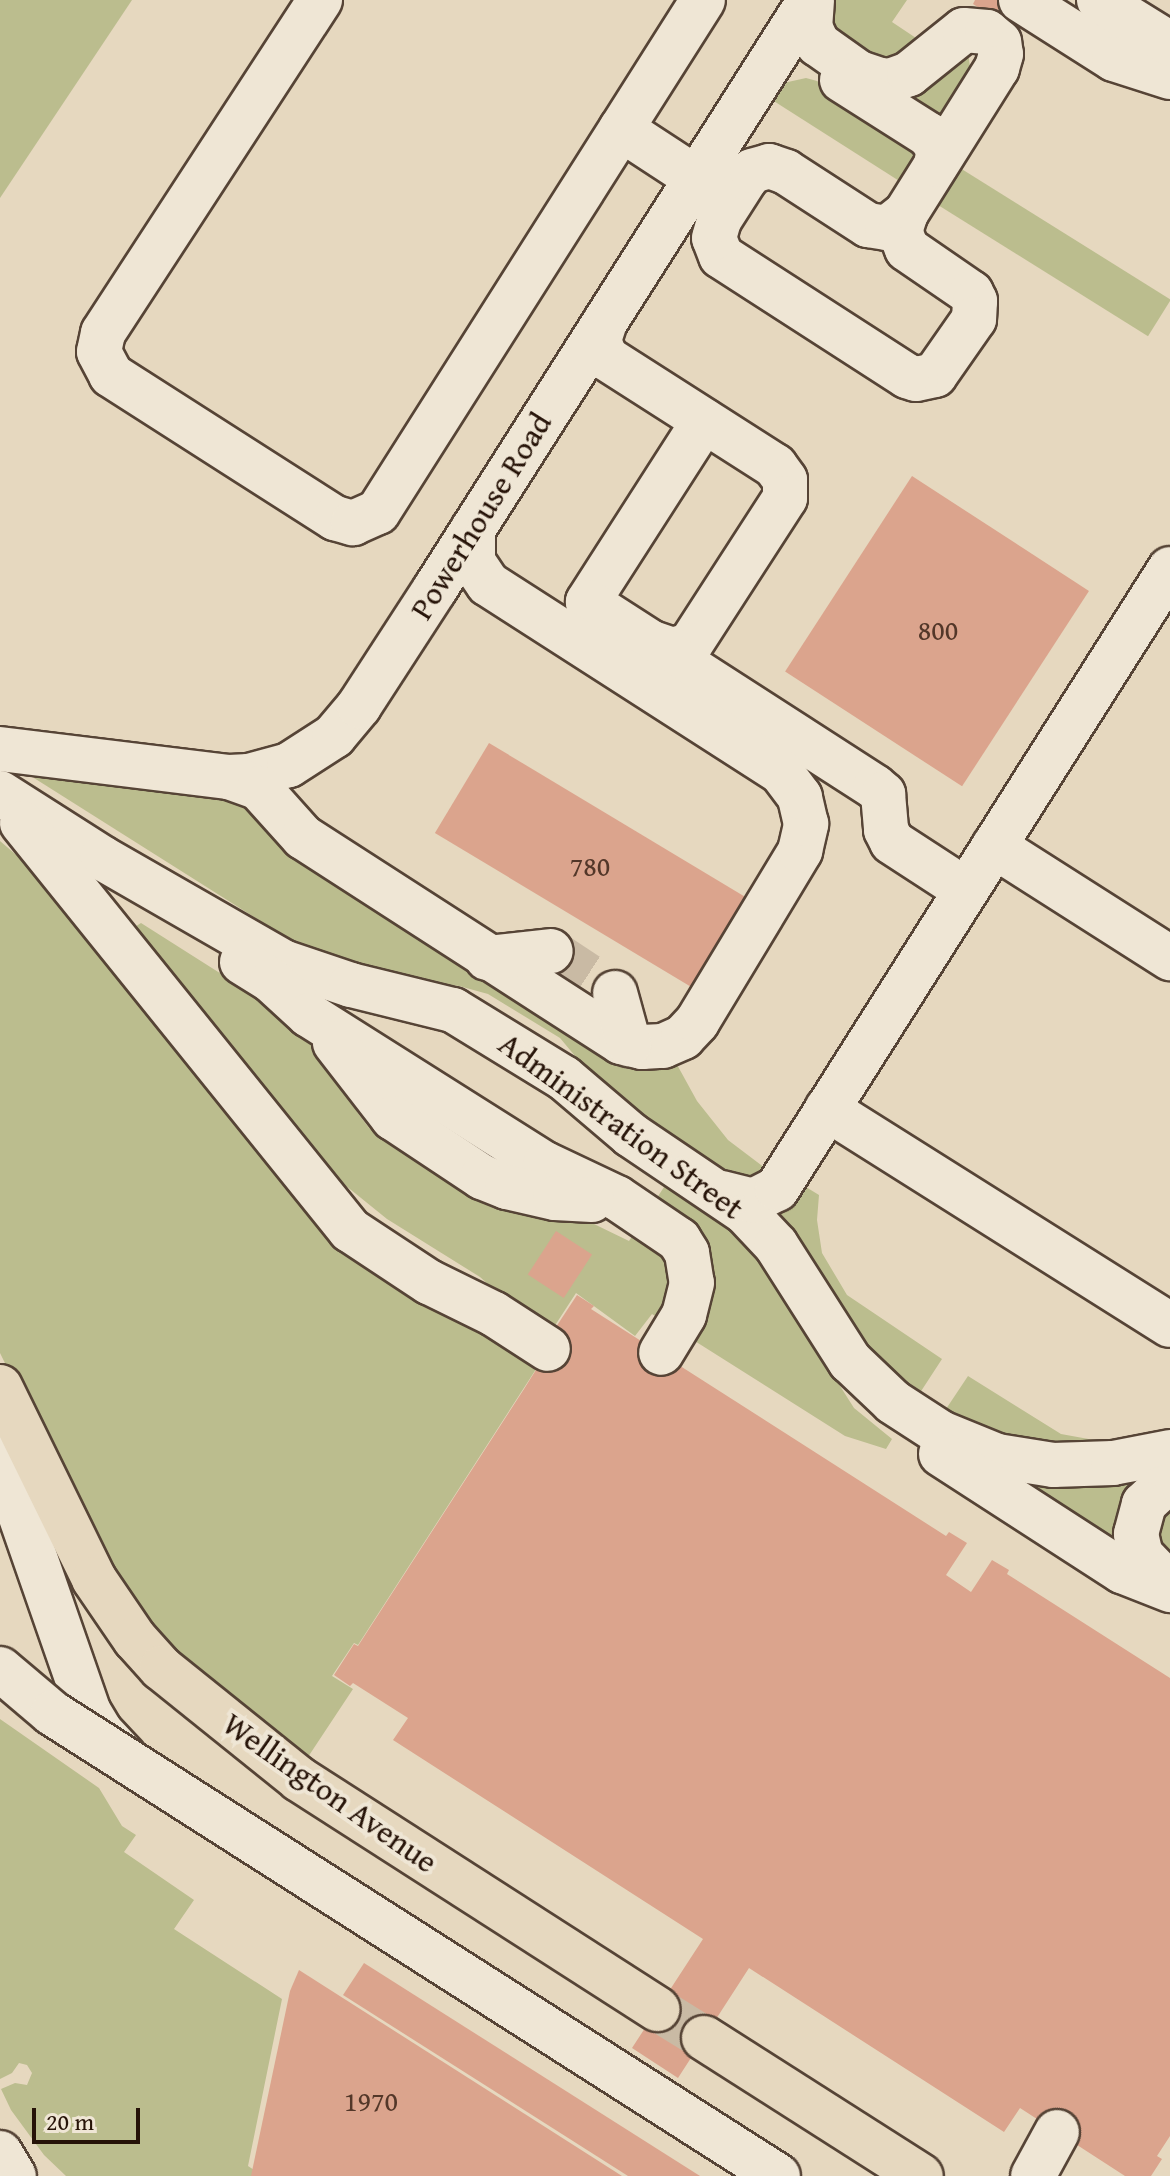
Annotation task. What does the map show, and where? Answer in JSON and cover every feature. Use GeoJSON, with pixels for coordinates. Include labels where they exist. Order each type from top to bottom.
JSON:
{"type":"FeatureCollection","features":[{"type":"Feature","properties":{"kind":"main road","name":"Wellington Avenue"},"geometry":{"type":"LineString","coordinates":[[0,1387],[94,1579],[135,1639],[161,1668],[299,1779],[657,2009]]}},
{"type":"Feature","properties":{"kind":"main road"},"geometry":{"type":"LineString","coordinates":[[704,2038],[921,2176]]}},
{"type":"Feature","properties":{"kind":"street"},"geometry":{"type":"LineString","coordinates":[[320,0],[103,333],[99,352],[111,375],[335,518],[362,522],[378,512],[703,0]]}},
{"type":"Feature","properties":{"kind":"street"},"geometry":{"type":"LineString","coordinates":[[811,0],[810,27],[818,44],[859,73],[880,80],[890,81],[909,74],[964,30],[987,32],[999,42],[1001,54],[997,68],[906,213],[900,231],[907,249],[964,286],[975,301],[969,327],[943,368],[926,378],[907,376],[721,256],[714,238],[719,220],[752,171],[769,166],[786,172],[868,225],[887,228],[906,213]]}},
{"type":"Feature","properties":{"kind":"street","name":"Powerhouse Road"},"geometry":{"type":"LineString","coordinates":[[0,749],[229,777],[249,776],[289,765],[320,747],[347,724],[473,529],[594,367],[605,322],[811,0]]}},
{"type":"Feature","properties":{"kind":"street"},"geometry":{"type":"LineString","coordinates":[[1021,0],[1114,59],[1170,74]]}},
{"type":"Feature","properties":{"kind":"street"},"geometry":{"type":"LineString","coordinates":[[1061,0],[1170,74]]}},
{"type":"Feature","properties":{"kind":"street"},"geometry":{"type":"LineString","coordinates":[[1099,0],[1170,44]]}},
{"type":"Feature","properties":{"kind":"street"},"geometry":{"type":"LineString","coordinates":[[1142,0],[1170,18]]}},
{"type":"Feature","properties":{"kind":"street"},"geometry":{"type":"LineString","coordinates":[[763,74],[775,64],[793,58],[817,64],[929,135],[939,149],[936,165]]}},
{"type":"Feature","properties":{"kind":"street"},"geometry":{"type":"LineString","coordinates":[[615,140],[689,188]]}},
{"type":"Feature","properties":{"kind":"street"},"geometry":{"type":"LineString","coordinates":[[594,367],[704,421],[775,466],[785,480],[785,498],[690,645],[673,650],[650,642]]}},
{"type":"Feature","properties":{"kind":"street"},"geometry":{"type":"LineString","coordinates":[[704,421],[588,602],[875,787],[883,794],[886,830],[892,842],[966,890]]}},
{"type":"Feature","properties":{"kind":"street"},"geometry":{"type":"LineString","coordinates":[[229,777],[259,788],[303,837],[600,1030],[629,1044],[663,1046],[683,1037],[697,1022],[800,851],[805,838],[800,797],[781,772],[488,584],[473,562],[473,529]]}},
{"type":"Feature","properties":{"kind":"street"},"geometry":{"type":"LineString","coordinates":[[722,1193],[743,1201],[769,1196],[1170,569]]}},
{"type":"Feature","properties":{"kind":"street"},"geometry":{"type":"LineString","coordinates":[[0,793],[102,858],[216,946],[272,981],[329,1004],[561,1148],[627,1206]]}},
{"type":"Feature","properties":{"kind":"street"},"geometry":{"type":"LineString","coordinates":[[0,801],[32,834],[343,1223],[429,1282],[497,1316],[548,1349]]}},
{"type":"Feature","properties":{"kind":"street"},"geometry":{"type":"LineString","coordinates":[[994,846],[1170,958]]}},
{"type":"Feature","properties":{"kind":"street","name":"Administration Street"},"geometry":{"type":"LineString","coordinates":[[102,858],[283,962],[319,976],[442,1006],[539,1062],[631,1135],[722,1193],[776,1245],[859,1371],[893,1402],[941,1433],[975,1449],[1028,1461],[1085,1466],[1170,1452]]}},
{"type":"Feature","properties":{"kind":"street"},"geometry":{"type":"LineString","coordinates":[[487,958],[551,951]]}},
{"type":"Feature","properties":{"kind":"street"},"geometry":{"type":"LineString","coordinates":[[272,981],[309,1015],[393,1118],[482,1177],[507,1187],[555,1198],[627,1206]]}},
{"type":"Feature","properties":{"kind":"street"},"geometry":{"type":"LineString","coordinates":[[383,993],[407,1003],[553,1097],[631,1135]]}},
{"type":"Feature","properties":{"kind":"street"},"geometry":{"type":"LineString","coordinates":[[615,993],[629,1044]]}},
{"type":"Feature","properties":{"kind":"street"},"geometry":{"type":"LineString","coordinates":[[309,1015],[545,1164],[627,1206],[679,1240],[692,1270],[692,1283],[684,1315],[661,1353]]}},
{"type":"Feature","properties":{"kind":"street"},"geometry":{"type":"LineString","coordinates":[[827,1109],[1170,1325]]}},
{"type":"Feature","properties":{"kind":"street"},"geometry":{"type":"LineString","coordinates":[[834,1337],[854,1380],[889,1419],[1122,1571],[1170,1587]]}},
{"type":"Feature","properties":{"kind":"street"},"geometry":{"type":"LineString","coordinates":[[0,1457],[89,1712],[101,1732],[140,1773],[177,1803],[761,2176]]}},
{"type":"Feature","properties":{"kind":"street"},"geometry":{"type":"LineString","coordinates":[[1170,1486],[1160,1489],[1144,1504],[1136,1534],[1141,1555],[1170,1587]]}},
{"type":"Feature","properties":{"kind":"street"},"geometry":{"type":"LineString","coordinates":[[0,1669],[52,1713],[778,2176]]}},
{"type":"Feature","properties":{"kind":"street"},"geometry":{"type":"LineString","coordinates":[[1033,2176],[1057,2132]]}},
{"type":"Feature","properties":{"kind":"street"},"geometry":{"type":"LineString","coordinates":[[0,2153],[14,2176]]}},
{"type":"Feature","properties":{"kind":"green space"},"geometry":{"type":"Polygon","coordinates":[[[0,0],[132,0],[0,198],[0,0]]]}},
{"type":"Feature","properties":{"kind":"green space"},"geometry":{"type":"Polygon","coordinates":[[[829,0],[907,0],[892,22],[925,44],[895,69],[831,32],[829,0]]]}},
{"type":"Feature","properties":{"kind":"green space"},"geometry":{"type":"Polygon","coordinates":[[[968,52],[970,67],[936,121],[900,94],[968,52]]]}},
{"type":"Feature","properties":{"kind":"green space"},"geometry":{"type":"Polygon","coordinates":[[[806,78],[817,81],[917,144],[921,149],[904,184],[769,98],[779,84],[806,78]]]}},
{"type":"Feature","properties":{"kind":"green space"},"geometry":{"type":"Polygon","coordinates":[[[952,163],[1170,299],[1148,336],[929,199],[952,163]]]}},
{"type":"Feature","properties":{"kind":"green space"},"geometry":{"type":"Polygon","coordinates":[[[37,771],[209,791],[241,802],[280,846],[299,859],[675,1061],[697,1101],[728,1140],[773,1174],[761,1184],[733,1177],[611,1099],[560,1038],[488,994],[459,986],[392,979],[319,958],[34,778],[37,771]]]}},
{"type":"Feature","properties":{"kind":"green space"},"geometry":{"type":"Polygon","coordinates":[[[0,841],[42,877],[321,1218],[540,1363],[358,1645],[354,1643],[332,1676],[353,1689],[308,1757],[220,1697],[164,1649],[114,1584],[0,1353],[0,841]]]}},
{"type":"Feature","properties":{"kind":"green space"},"geometry":{"type":"Polygon","coordinates":[[[141,923],[278,1010],[306,1033],[365,1105],[357,1112],[369,1128],[474,1196],[594,1224],[629,1241],[666,1184],[719,1217],[750,1250],[779,1290],[854,1408],[892,1439],[886,1449],[845,1436],[652,1314],[635,1336],[576,1293],[554,1327],[557,1336],[512,1306],[480,1277],[387,1219],[340,1181],[293,1134],[130,930],[141,923]]]}},
{"type":"Feature","properties":{"kind":"green space"},"geometry":{"type":"Polygon","coordinates":[[[801,1184],[819,1195],[817,1220],[822,1253],[847,1295],[942,1359],[914,1402],[876,1366],[811,1258],[780,1220],[780,1209],[801,1184]]]}},
{"type":"Feature","properties":{"kind":"green space"},"geometry":{"type":"Polygon","coordinates":[[[968,1376],[1061,1434],[1094,1440],[1094,1450],[1054,1450],[940,1418],[968,1376]]]}},
{"type":"Feature","properties":{"kind":"green space"},"geometry":{"type":"Polygon","coordinates":[[[995,1471],[1130,1477],[1134,1488],[1119,1541],[1109,1548],[995,1471]]]}},
{"type":"Feature","properties":{"kind":"green space"},"geometry":{"type":"Polygon","coordinates":[[[1170,1501],[1170,1564],[1157,1544],[1160,1514],[1170,1501]]]}},
{"type":"Feature","properties":{"kind":"green space"},"geometry":{"type":"Polygon","coordinates":[[[0,1719],[99,1788],[122,1826],[136,1835],[124,1852],[194,1900],[174,1929],[282,1999],[248,2166],[263,2176],[66,2176],[44,2155],[11,2110],[1,2089],[15,2083],[27,2085],[32,2073],[27,2065],[19,2063],[12,2073],[0,2079],[0,1719]]]}},
{"type":"Feature","properties":{"kind":"building"},"geometry":{"type":"Polygon","coordinates":[[[975,0],[1005,0],[993,17],[973,4],[975,0]]]}},
{"type":"Feature","properties":{"kind":"building"},"geometry":{"type":"Polygon","coordinates":[[[912,476],[1089,591],[962,786],[785,671],[912,476]]]}},
{"type":"Feature","properties":{"kind":"building"},"geometry":{"type":"Polygon","coordinates":[[[489,743],[748,899],[694,989],[435,833],[489,743]]]}},
{"type":"Feature","properties":{"kind":"building"},"geometry":{"type":"Polygon","coordinates":[[[556,1231],[592,1254],[564,1298],[528,1275],[556,1231]]]}},
{"type":"Feature","properties":{"kind":"building"},"geometry":{"type":"Polygon","coordinates":[[[577,1295],[594,1306],[591,1309],[946,1536],[949,1532],[967,1543],[946,1575],[971,1592],[992,1560],[1009,1570],[1007,1574],[1170,1678],[1170,2136],[1157,2156],[1162,2159],[1151,2176],[1125,2176],[1020,2108],[1004,2132],[749,1968],[678,2078],[632,2048],[703,1939],[393,1740],[408,1718],[353,1683],[350,1686],[334,1675],[354,1644],[358,1646],[524,1389],[561,1330],[556,1327],[577,1295]]]}},
{"type":"Feature","properties":{"kind":"building"},"geometry":{"type":"Polygon","coordinates":[[[364,1963],[700,2176],[628,2176],[343,1995],[364,1963]]]}},
{"type":"Feature","properties":{"kind":"building"},"geometry":{"type":"Polygon","coordinates":[[[299,1970],[622,2176],[251,2176],[290,1991],[299,1970]]]}},
{"type":"Feature","properties":{"kind":"tunnel"},"geometry":{"type":"LineString","coordinates":[[551,951],[615,993]]}},
{"type":"Feature","properties":{"kind":"tunnel"},"geometry":{"type":"LineString","coordinates":[[657,2009],[704,2038]]}}]}
